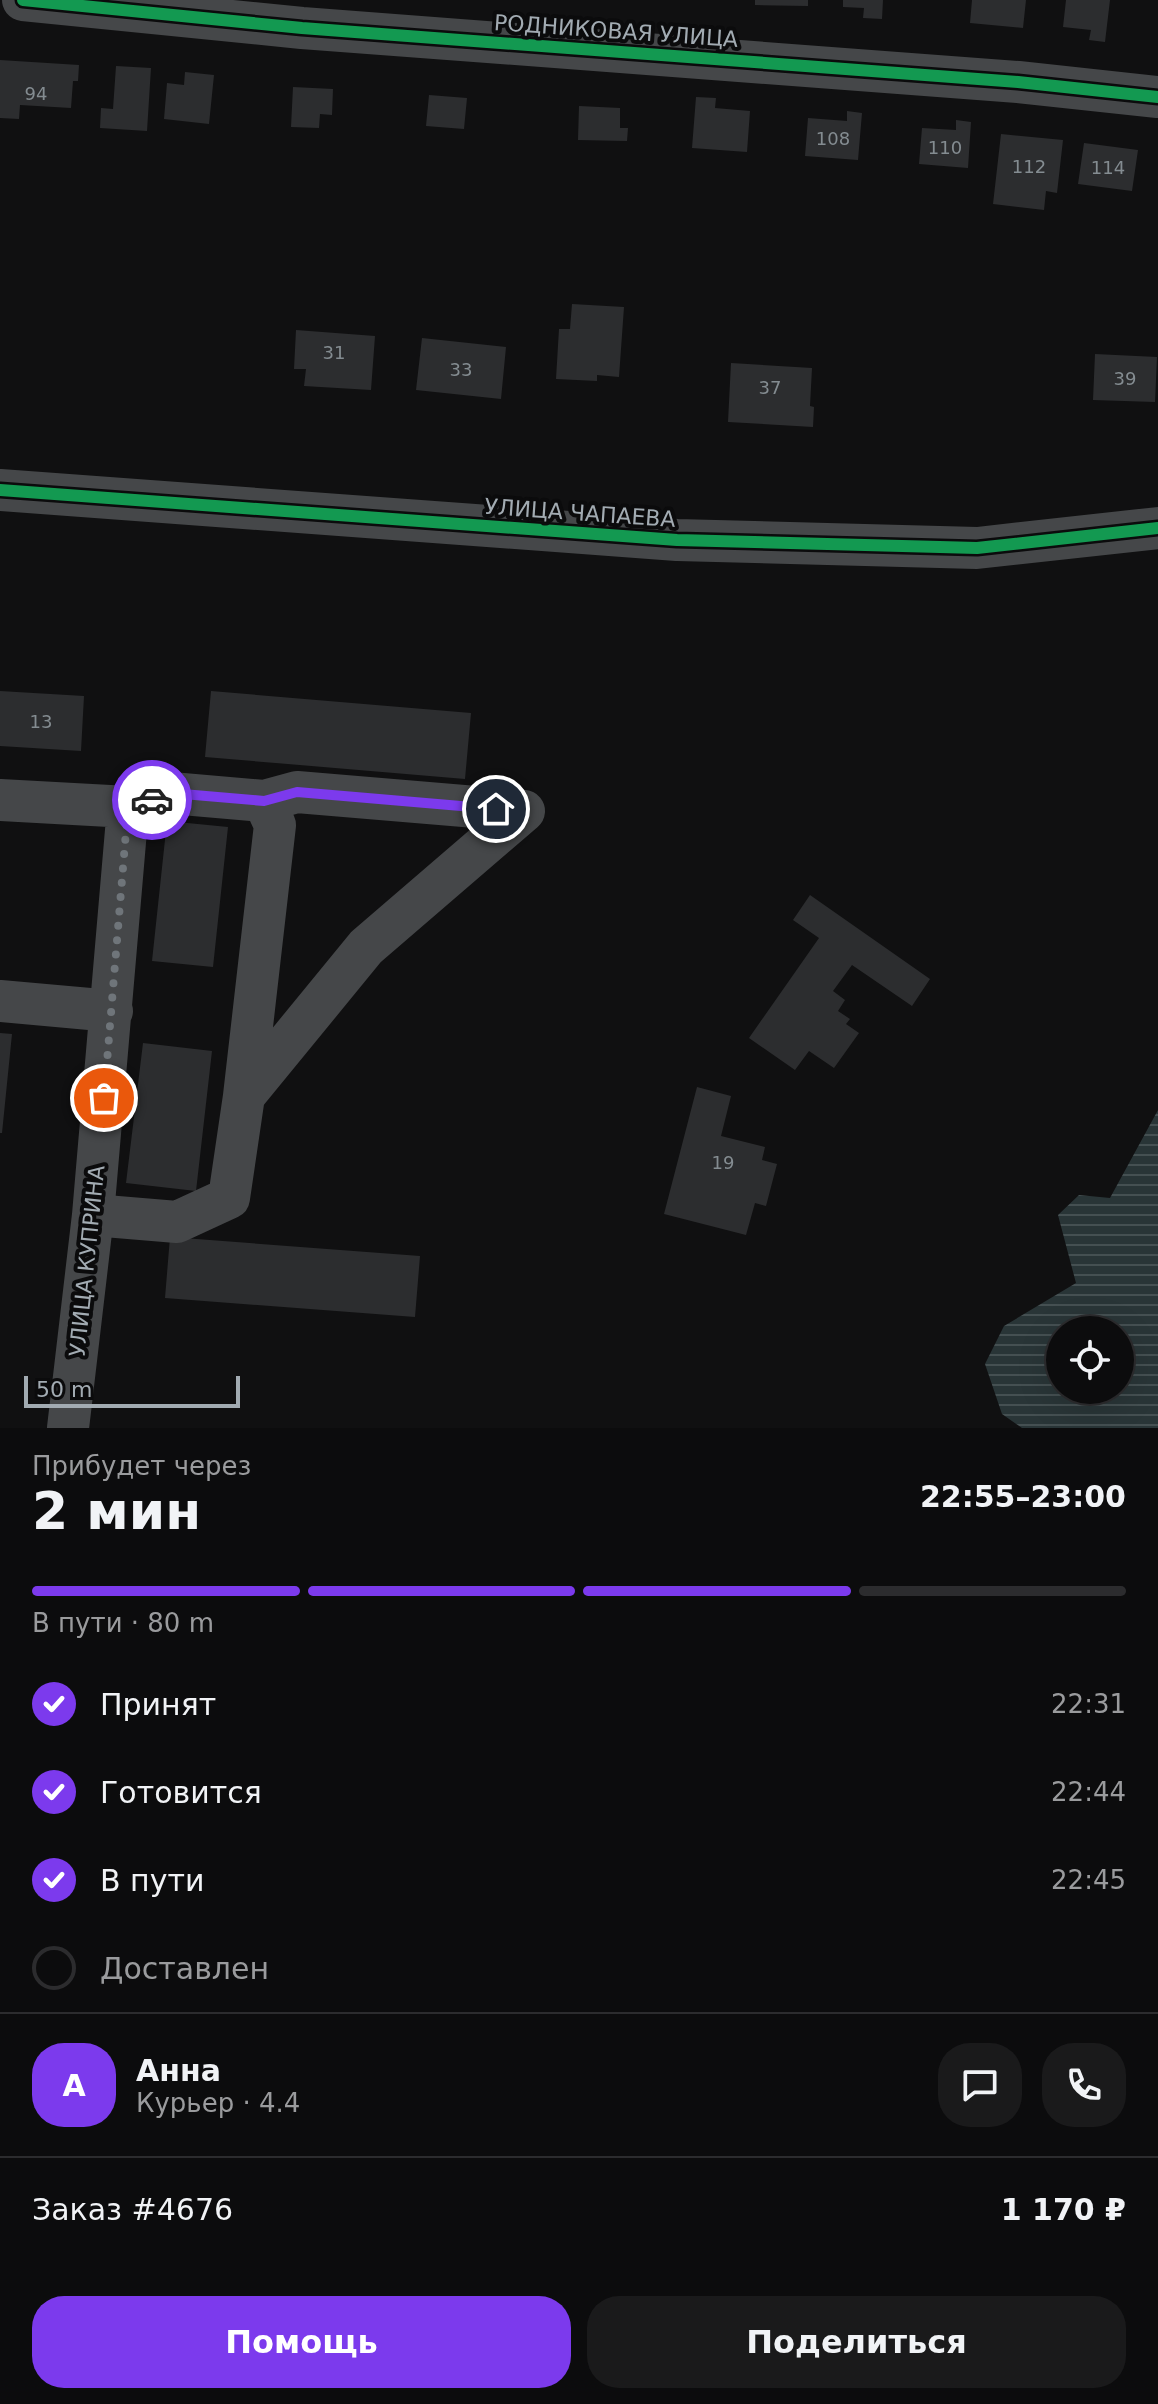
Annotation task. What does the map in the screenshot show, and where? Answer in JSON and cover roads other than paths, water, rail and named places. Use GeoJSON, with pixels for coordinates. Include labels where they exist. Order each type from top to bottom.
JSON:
{"type":"FeatureCollection","features":[{"type":"Feature","properties":{"kind":"street","name":"РОДНИКОВАЯ УЛИЦА"},"geometry":{"type":"LineString","coordinates":[[23,0],[302,28],[1018,82],[1158,97]]}},
{"type":"Feature","properties":{"kind":"street","name":"УЛИЦА ЧАПАЕВА"},"geometry":{"type":"LineString","coordinates":[[0,490],[693,540],[977,548],[1158,528]]}},
{"type":"Feature","properties":{"kind":"street"},"geometry":{"type":"LineString","coordinates":[[0,800],[128,807],[171,793],[264,801],[297,792],[524,811],[366,947],[244,1096]]}},
{"type":"Feature","properties":{"kind":"street"},"geometry":{"type":"LineString","coordinates":[[93,1215],[177,1222],[229,1198],[244,1096],[275,825],[264,801]]}},
{"type":"Feature","properties":{"kind":"street","name":"УЛИЦА КУПРИНА"},"geometry":{"type":"LineString","coordinates":[[68,1428],[93,1215],[128,807]]}},
{"type":"Feature","properties":{"kind":"street"},"geometry":{"type":"LineString","coordinates":[[0,1001],[112,1011]]}}]}
